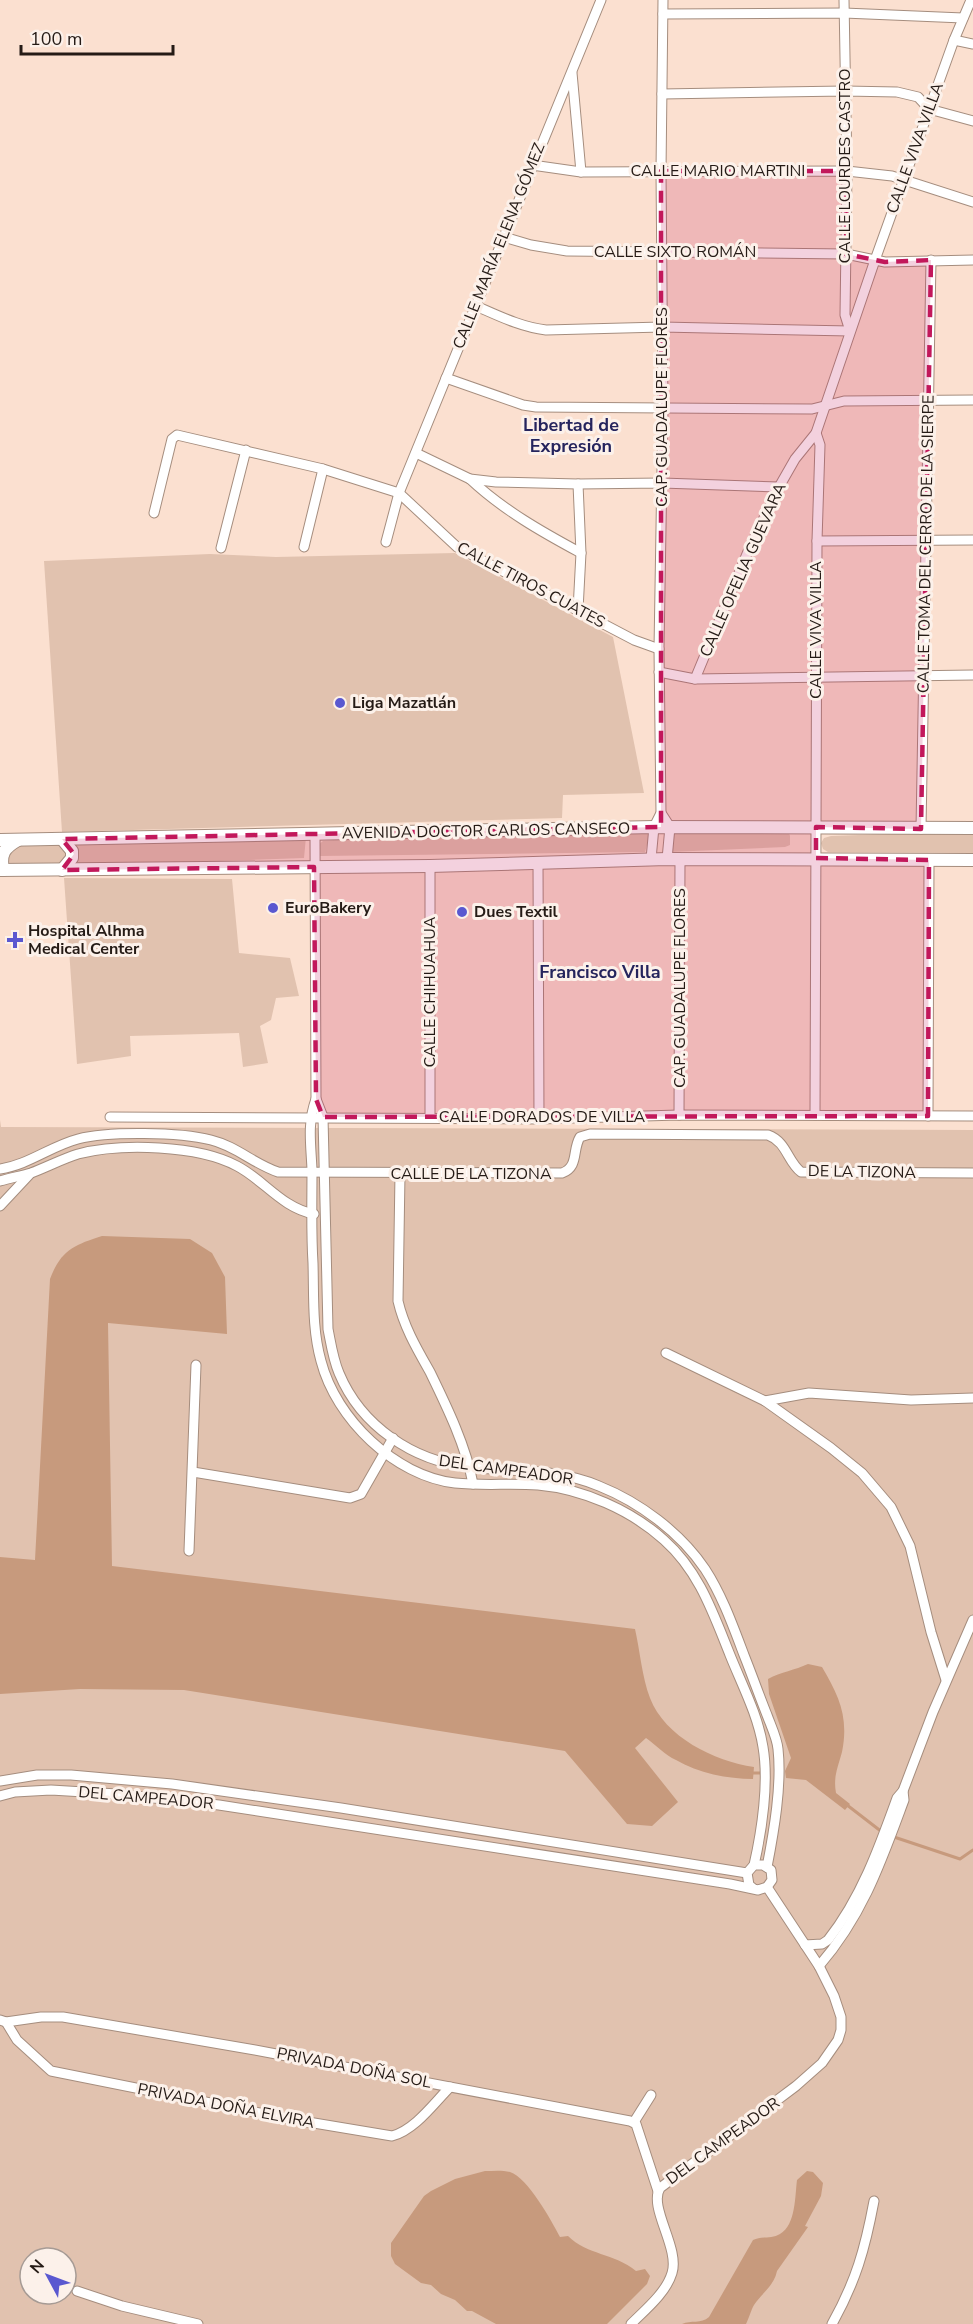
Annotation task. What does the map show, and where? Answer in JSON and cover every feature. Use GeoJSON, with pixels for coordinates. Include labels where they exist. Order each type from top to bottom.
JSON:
{"type":"FeatureCollection","features":[{"type":"Feature","properties":{"kind":"main road","name":"AVENIDA DOCTOR CARLOS CANSECO"},"geometry":{"type":"LineString","coordinates":[[0,840],[654,827],[973,828]]}},
{"type":"Feature","properties":{"kind":"main road"},"geometry":{"type":"LineString","coordinates":[[62,839],[72,851],[72,858],[62,870]]}},
{"type":"Feature","properties":{"kind":"main road"},"geometry":{"type":"LineString","coordinates":[[1,870],[3,852],[18,840]]}},
{"type":"Feature","properties":{"kind":"main road","name":"AVENIDA DOCTOR CARLOS CANSECO"},"geometry":{"type":"LineString","coordinates":[[1,870],[430,866],[667,859],[973,860]]}},
{"type":"Feature","properties":{"kind":"street","name":"CALLE MARÍA ELENA GÓMEZ"},"geometry":{"type":"LineString","coordinates":[[386,542],[399,493],[601,0]]}},
{"type":"Feature","properties":{"kind":"street","name":"CAP. GUADALUPE FLORES"},"geometry":{"type":"LineString","coordinates":[[654,827],[661,813],[659,649],[663,407],[661,171],[663,0]]}},
{"type":"Feature","properties":{"kind":"street","name":"CALLE LOURDES CASTRO"},"geometry":{"type":"LineString","coordinates":[[844,0],[847,171],[845,315],[850,331]]}},
{"type":"Feature","properties":{"kind":"street","name":"CALLE VIVA VILLA"},"geometry":{"type":"LineString","coordinates":[[850,331],[954,40],[971,0]]}},
{"type":"Feature","properties":{"kind":"street"},"geometry":{"type":"LineString","coordinates":[[663,14],[844,13],[963,18]]}},
{"type":"Feature","properties":{"kind":"street"},"geometry":{"type":"LineString","coordinates":[[954,40],[973,44]]}},
{"type":"Feature","properties":{"kind":"street"},"geometry":{"type":"LineString","coordinates":[[572,69],[580,172]]}},
{"type":"Feature","properties":{"kind":"street"},"geometry":{"type":"LineString","coordinates":[[663,93],[897,92],[918,97],[929,109],[973,121]]}},
{"type":"Feature","properties":{"kind":"street","name":"CALLE MARIO MARTINI"},"geometry":{"type":"LineString","coordinates":[[532,165],[580,172],[847,171],[892,176],[973,202]]}},
{"type":"Feature","properties":{"kind":"street","name":"CALLE SIXTO ROMÁN"},"geometry":{"type":"LineString","coordinates":[[504,237],[531,245],[567,251],[663,250],[846,254],[874,260],[973,260]]}},
{"type":"Feature","properties":{"kind":"street","name":"CALLE TOMA DEL CERRO DE LA SIERPE"},"geometry":{"type":"LineString","coordinates":[[921,829],[931,260]]}},
{"type":"Feature","properties":{"kind":"street"},"geometry":{"type":"LineString","coordinates":[[476,306],[512,322],[538,329],[662,327],[850,331]]}},
{"type":"Feature","properties":{"kind":"street","name":"CALLE OFELIA GUEVARA"},"geometry":{"type":"LineString","coordinates":[[694,679],[749,549],[779,487],[795,459],[816,433],[850,331]]}},
{"type":"Feature","properties":{"kind":"street"},"geometry":{"type":"LineString","coordinates":[[446,378],[523,405],[536,407],[812,409],[844,401],[973,400]]}},
{"type":"Feature","properties":{"kind":"street","name":"CALLE VIVA VILLA"},"geometry":{"type":"LineString","coordinates":[[816,433],[820,446],[817,541],[816,858]]}},
{"type":"Feature","properties":{"kind":"street","name":"CALLE TIROS CUATES"},"geometry":{"type":"LineString","coordinates":[[154,513],[174,436],[246,450],[323,469],[399,493],[457,547],[634,640],[659,649]]}},
{"type":"Feature","properties":{"kind":"street"},"geometry":{"type":"LineString","coordinates":[[221,548],[246,450]]}},
{"type":"Feature","properties":{"kind":"street"},"geometry":{"type":"LineString","coordinates":[[416,453],[470,479],[486,494],[538,530],[581,553]]}},
{"type":"Feature","properties":{"kind":"street"},"geometry":{"type":"LineString","coordinates":[[304,548],[323,469]]}},
{"type":"Feature","properties":{"kind":"street"},"geometry":{"type":"LineString","coordinates":[[470,479],[496,482],[662,483],[779,487]]}},
{"type":"Feature","properties":{"kind":"street"},"geometry":{"type":"LineString","coordinates":[[578,484],[581,553],[578,610]]}},
{"type":"Feature","properties":{"kind":"street"},"geometry":{"type":"LineString","coordinates":[[817,541],[973,540]]}},
{"type":"Feature","properties":{"kind":"street"},"geometry":{"type":"LineString","coordinates":[[659,672],[694,679],[973,675]]}},
{"type":"Feature","properties":{"kind":"street"},"geometry":{"type":"LineString","coordinates":[[661,813],[670,827],[667,859]]}},
{"type":"Feature","properties":{"kind":"street"},"geometry":{"type":"LineString","coordinates":[[651,860],[654,827]]}},
{"type":"Feature","properties":{"kind":"street"},"geometry":{"type":"LineString","coordinates":[[309,1117],[316,1099],[315,834]]}},
{"type":"Feature","properties":{"kind":"street"},"geometry":{"type":"LineString","coordinates":[[815,1115],[816,858]]}},
{"type":"Feature","properties":{"kind":"street","name":"CAP. GUADALUPE FLORES"},"geometry":{"type":"LineString","coordinates":[[679,1115],[680,860]]}},
{"type":"Feature","properties":{"kind":"street"},"geometry":{"type":"LineString","coordinates":[[928,1116],[929,860]]}},
{"type":"Feature","properties":{"kind":"street"},"geometry":{"type":"LineString","coordinates":[[538,862],[539,1119]]}},
{"type":"Feature","properties":{"kind":"street","name":"CALLE CHIHUAHUA"},"geometry":{"type":"LineString","coordinates":[[430,866],[430,1117]]}},
{"type":"Feature","properties":{"kind":"street","name":"DEL CAMPEADOR"},"geometry":{"type":"LineString","coordinates":[[0,1796],[15,1792],[51,1790],[117,1794],[276,1813],[758,1890],[767,1887],[772,1880],[771,1870],[767,1867],[776,1800],[778,1748],[729,1614],[704,1568],[690,1551],[656,1519],[621,1496],[577,1479],[557,1474],[470,1467],[426,1458],[379,1427],[356,1401],[339,1373],[327,1317],[323,1118],[316,1099]]}},
{"type":"Feature","properties":{"kind":"street","name":"CALLE DORADOS DE VILLA"},"geometry":{"type":"LineString","coordinates":[[110,1117],[539,1119],[679,1115],[973,1116]]}},
{"type":"Feature","properties":{"kind":"street","name":"DEL CAMPEADOR"},"geometry":{"type":"LineString","coordinates":[[309,1117],[315,1329],[321,1364],[344,1408],[354,1422],[383,1451],[410,1469],[452,1482],[538,1485],[579,1493],[619,1510],[649,1528],[683,1559],[705,1594],[756,1720],[764,1748],[763,1802],[754,1865]]}},
{"type":"Feature","properties":{"kind":"street"},"geometry":{"type":"LineString","coordinates":[[0,1169],[20,1164],[72,1140],[103,1134],[174,1136],[211,1140],[278,1172],[325,1173]]}},
{"type":"Feature","properties":{"kind":"street","name":"CALLE DE LA TIZONA"},"geometry":{"type":"LineString","coordinates":[[325,1173],[562,1173],[568,1171],[573,1164],[576,1143],[580,1137],[590,1134]]}},
{"type":"Feature","properties":{"kind":"street","name":"DE LA TIZONA"},"geometry":{"type":"LineString","coordinates":[[590,1134],[768,1135],[777,1138],[801,1172],[973,1173]]}},
{"type":"Feature","properties":{"kind":"street"},"geometry":{"type":"LineString","coordinates":[[0,1181],[31,1173],[80,1154],[110,1149],[175,1149],[194,1151],[237,1166],[296,1209],[325,1215]]}},
{"type":"Feature","properties":{"kind":"street"},"geometry":{"type":"LineString","coordinates":[[262,1184],[268,1169]]}},
{"type":"Feature","properties":{"kind":"street"},"geometry":{"type":"LineString","coordinates":[[0,1206],[31,1173]]}},
{"type":"Feature","properties":{"kind":"street"},"geometry":{"type":"LineString","coordinates":[[400,1174],[398,1301],[402,1318],[445,1403],[470,1467],[473,1484]]}},
{"type":"Feature","properties":{"kind":"street"},"geometry":{"type":"LineString","coordinates":[[666,1353],[765,1401],[862,1473],[891,1507],[910,1546],[931,1632],[946,1680]]}},
{"type":"Feature","properties":{"kind":"street"},"geometry":{"type":"LineString","coordinates":[[189,1551],[196,1365]]}},
{"type":"Feature","properties":{"kind":"street"},"geometry":{"type":"LineString","coordinates":[[765,1401],[808,1393],[911,1400],[973,1398]]}},
{"type":"Feature","properties":{"kind":"street"},"geometry":{"type":"LineString","coordinates":[[193,1472],[350,1498],[360,1494],[383,1451],[393,1438]]}},
{"type":"Feature","properties":{"kind":"street"},"geometry":{"type":"LineString","coordinates":[[649,1528],[656,1519]]}},
{"type":"Feature","properties":{"kind":"street"},"geometry":{"type":"LineString","coordinates":[[819,1966],[834,1949],[876,1877],[886,1839],[904,1800],[903,1791],[946,1680],[973,1620]]}},
{"type":"Feature","properties":{"kind":"street","name":"DEL CAMPEADOR"},"geometry":{"type":"LineString","coordinates":[[0,1781],[37,1775],[71,1775],[172,1784],[747,1873]]}},
{"type":"Feature","properties":{"kind":"street"},"geometry":{"type":"LineString","coordinates":[[276,1813],[278,1799]]}},
{"type":"Feature","properties":{"kind":"street"},"geometry":{"type":"LineString","coordinates":[[425,1836],[429,1822]]}},
{"type":"Feature","properties":{"kind":"street"},"geometry":{"type":"LineString","coordinates":[[805,1945],[817,1945],[828,1940],[855,1901],[886,1839]]}},
{"type":"Feature","properties":{"kind":"street"},"geometry":{"type":"LineString","coordinates":[[576,1860],[578,1846]]}},
{"type":"Feature","properties":{"kind":"street"},"geometry":{"type":"LineString","coordinates":[[754,1889],[749,1885],[747,1873],[754,1865],[767,1867]]}},
{"type":"Feature","properties":{"kind":"street","name":"DEL CAMPEADOR"},"geometry":{"type":"LineString","coordinates":[[631,2324],[658,2296],[672,2273],[672,2258],[656,2197],[658,2191],[796,2086],[831,2052],[841,2030],[841,2017],[834,1996],[819,1966],[767,1887]]}},
{"type":"Feature","properties":{"kind":"street","name":"PRIVADA DOÑA SOL"},"geometry":{"type":"LineString","coordinates":[[3,2021],[63,2017],[255,2050],[634,2122]]}},
{"type":"Feature","properties":{"kind":"street","name":"PRIVADA DOÑA ELVIRA"},"geometry":{"type":"LineString","coordinates":[[3,2021],[17,2040],[51,2071],[255,2112],[392,2136],[401,2134],[412,2125],[450,2087]]}},
{"type":"Feature","properties":{"kind":"street"},"geometry":{"type":"LineString","coordinates":[[651,2095],[634,2122],[658,2191]]}},
{"type":"Feature","properties":{"kind":"street"},"geometry":{"type":"LineString","coordinates":[[832,2324],[846,2298],[862,2259],[874,2201]]}},
{"type":"Feature","properties":{"kind":"street"},"geometry":{"type":"LineString","coordinates":[[78,2291],[122,2306],[198,2324]]}},
{"type":"Feature","properties":{"kind":"highlighted area"},"geometry":{"type":"Polygon","coordinates":[[[661,171],[847,171],[846,254],[885,262],[931,260],[921,829],[816,827],[816,858],[929,860],[928,1116],[323,1117],[316,1099],[314,867],[62,870],[74,854],[62,839],[661,827],[661,171]]]}},
{"type":"Feature","properties":{"kind":"shaded area","name":"Liga Mazatlán"},"geometry":{"type":"Polygon","coordinates":[[[455,553],[613,637],[644,793],[563,795],[562,818],[62,832],[44,561],[210,554],[276,557],[455,553]]]}},
{"type":"Feature","properties":{"kind":"shaded area"},"geometry":{"type":"Polygon","coordinates":[[[787,827],[790,845],[785,847],[669,852],[672,832],[787,827]]]}},
{"type":"Feature","properties":{"kind":"shaded area"},"geometry":{"type":"Polygon","coordinates":[[[651,831],[645,852],[318,856],[318,845],[323,841],[344,839],[651,831]]]}},
{"type":"Feature","properties":{"kind":"shaded area"},"geometry":{"type":"Polygon","coordinates":[[[973,831],[973,853],[828,852],[823,849],[821,843],[824,838],[831,836],[973,831]]]}},
{"type":"Feature","properties":{"kind":"shaded area"},"geometry":{"type":"Polygon","coordinates":[[[306,837],[304,858],[71,866],[0,866],[0,845],[306,837]]]}},
{"type":"Feature","properties":{"kind":"shaded area"},"geometry":{"type":"Polygon","coordinates":[[[64,878],[232,879],[239,953],[290,958],[299,996],[276,998],[271,1020],[260,1026],[268,1063],[243,1067],[239,1033],[130,1036],[131,1056],[77,1064],[64,878]]]}},
{"type":"Feature","properties":{"kind":"shaded area"},"geometry":{"type":"Polygon","coordinates":[[[0,1120],[1,1127],[973,1130],[973,2324],[0,2324],[0,1120]]]}},
{"type":"Feature","properties":{"kind":"shaded area"},"geometry":{"type":"Polygon","coordinates":[[[102,1236],[190,1239],[212,1253],[225,1277],[227,1334],[108,1323],[112,1566],[635,1629],[645,1681],[657,1712],[679,1735],[707,1753],[754,1767],[753,1779],[703,1772],[668,1755],[646,1738],[635,1748],[678,1802],[652,1826],[627,1824],[565,1751],[184,1690],[80,1689],[0,1694],[0,1557],[35,1560],[50,1279],[59,1261],[70,1250],[102,1236]]]}},
{"type":"Feature","properties":{"kind":"shaded area"},"geometry":{"type":"Polygon","coordinates":[[[808,1664],[822,1667],[841,1707],[844,1739],[835,1787],[836,1793],[850,1804],[845,1810],[806,1780],[786,1778],[785,1771],[791,1758],[769,1694],[768,1679],[808,1664]]]}},
{"type":"Feature","properties":{"kind":"shaded area"},"geometry":{"type":"Polygon","coordinates":[[[485,2171],[507,2171],[517,2176],[538,2200],[560,2237],[568,2236],[584,2247],[628,2265],[636,2271],[645,2269],[650,2276],[647,2284],[607,2324],[496,2324],[472,2311],[467,2311],[455,2300],[441,2294],[431,2285],[421,2283],[395,2264],[391,2256],[391,2243],[424,2196],[455,2179],[485,2171]]]}},
{"type":"Feature","properties":{"kind":"shaded area"},"geometry":{"type":"Polygon","coordinates":[[[807,2171],[813,2172],[823,2183],[821,2196],[805,2226],[808,2227],[777,2271],[771,2285],[754,2305],[746,2324],[682,2324],[709,2317],[753,2240],[777,2236],[785,2230],[794,2209],[797,2180],[807,2171]]]}},
{"type":"Feature","properties":{"kind":"waterway"},"geometry":{"type":"LineString","coordinates":[[750,1773],[760,1773]]}},
{"type":"Feature","properties":{"kind":"waterway"},"geometry":{"type":"LineString","coordinates":[[847,1805],[882,1832]]}},
{"type":"Feature","properties":{"kind":"waterway"},"geometry":{"type":"LineString","coordinates":[[894,1837],[960,1859],[973,1850]]}},
{"type":"Feature","properties":{"kind":"place","name":"Liga Mazatlán"},"geometry":{"type":"Point","coordinates":[340,703]}},
{"type":"Feature","properties":{"kind":"place","name":"EuroBakery"},"geometry":{"type":"Point","coordinates":[273,908]}},
{"type":"Feature","properties":{"kind":"place","name":"Dues Textil"},"geometry":{"type":"Point","coordinates":[462,912]}},
{"type":"Feature","properties":{"kind":"place","name":"Hospital Alhma Medical Center"},"geometry":{"type":"Point","coordinates":[15,940]}},
{"type":"Feature","properties":{"kind":"district","name":"Libertad de Expresión"},"geometry":{"type":"Point","coordinates":[571,435]}},
{"type":"Feature","properties":{"kind":"district","name":"Francisco Villa"},"geometry":{"type":"Point","coordinates":[600,972]}}]}
